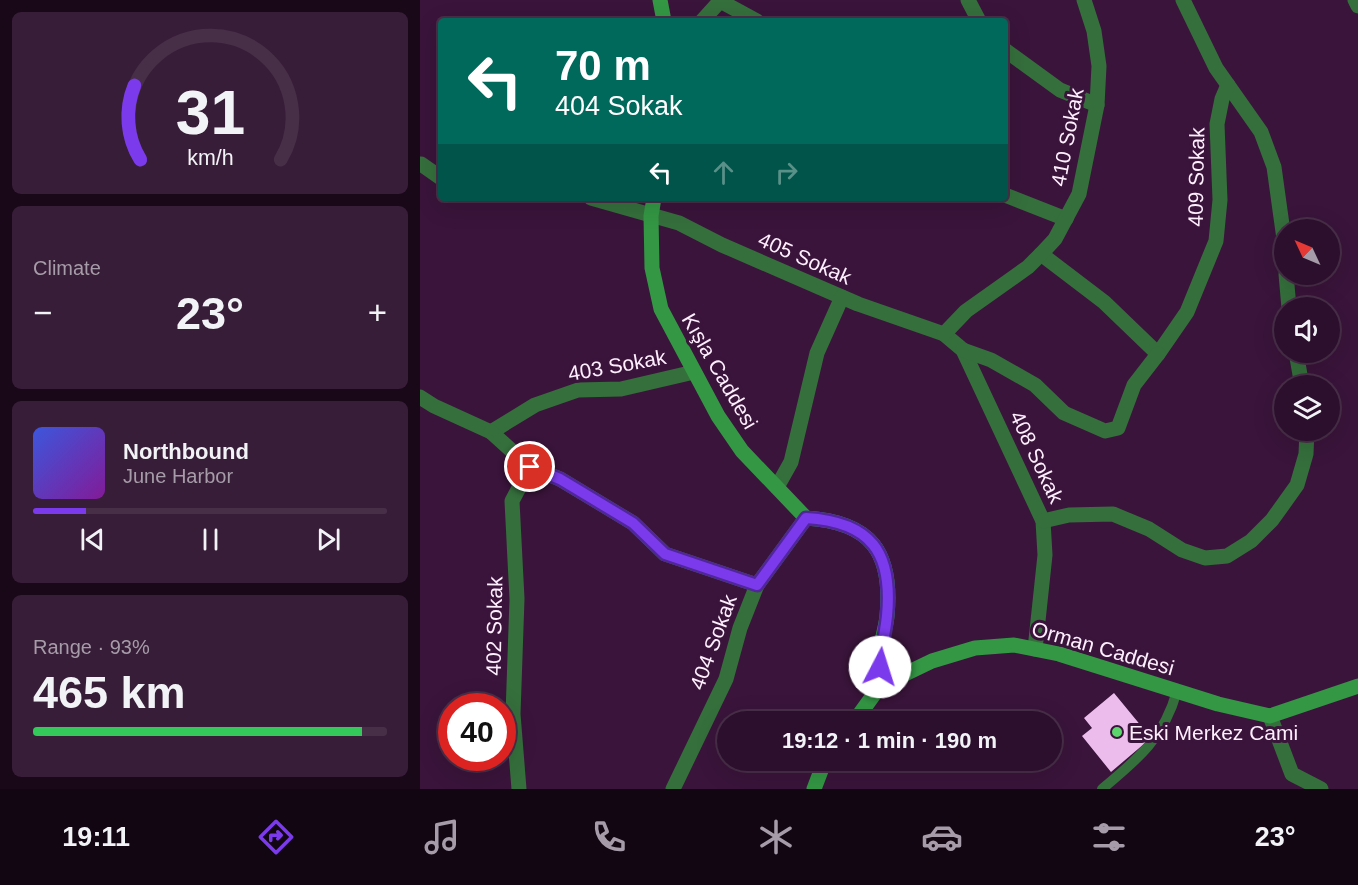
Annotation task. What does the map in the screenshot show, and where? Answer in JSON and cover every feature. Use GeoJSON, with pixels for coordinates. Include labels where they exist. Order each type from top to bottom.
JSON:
{"type":"FeatureCollection","features":[{"type":"Feature","properties":{"kind":"street"},"geometry":{"type":"LineString","coordinates":[[660,0],[663,18]]}},
{"type":"Feature","properties":{"kind":"street"},"geometry":{"type":"LineString","coordinates":[[968,0],[977,18]]}},
{"type":"Feature","properties":{"kind":"street","name":"410 Sokak"},"geometry":{"type":"LineString","coordinates":[[944,334],[966,311],[1028,267],[1041,254],[1055,239],[1079,194],[1096,105],[1099,66],[1094,32],[1084,0]]}},
{"type":"Feature","properties":{"kind":"street"},"geometry":{"type":"LineString","coordinates":[[1183,0],[1216,68],[1261,132],[1274,167],[1281,219]]}},
{"type":"Feature","properties":{"kind":"street"},"geometry":{"type":"LineString","coordinates":[[1355,0],[1358,6]]}},
{"type":"Feature","properties":{"kind":"street"},"geometry":{"type":"LineString","coordinates":[[705,18],[720,1],[751,18]]}},
{"type":"Feature","properties":{"kind":"street"},"geometry":{"type":"LineString","coordinates":[[1008,52],[1060,90],[1096,105]]}},
{"type":"Feature","properties":{"kind":"street","name":"409 Sokak"},"geometry":{"type":"LineString","coordinates":[[963,350],[991,360],[1035,385],[1064,413],[1105,431],[1118,428],[1134,385],[1187,312],[1216,242],[1220,200],[1217,124],[1222,99],[1228,85]]}},
{"type":"Feature","properties":{"kind":"street"},"geometry":{"type":"LineString","coordinates":[[421,164],[438,176]]}},
{"type":"Feature","properties":{"kind":"street"},"geometry":{"type":"LineString","coordinates":[[1008,196],[1066,219]]}},
{"type":"Feature","properties":{"kind":"street","name":"405 Sokak"},"geometry":{"type":"LineString","coordinates":[[601,201],[679,223],[722,245],[842,297],[944,334]]}},
{"type":"Feature","properties":{"kind":"street","name":"Kışla Caddesi"},"geometry":{"type":"LineString","coordinates":[[654,201],[651,216],[652,268],[661,309],[718,416],[742,451],[806,518]]}},
{"type":"Feature","properties":{"kind":"street"},"geometry":{"type":"LineString","coordinates":[[1041,254],[1104,302],[1158,354]]}},
{"type":"Feature","properties":{"kind":"street"},"geometry":{"type":"LineString","coordinates":[[777,487],[791,462],[817,353],[842,297]]}},
{"type":"Feature","properties":{"kind":"street","name":"408 Sokak"},"geometry":{"type":"LineString","coordinates":[[944,334],[963,350],[1043,521],[1045,555],[1035,650]]}},
{"type":"Feature","properties":{"kind":"street","name":"403 Sokak"},"geometry":{"type":"LineString","coordinates":[[491,432],[535,405],[578,390],[621,389],[693,372]]}},
{"type":"Feature","properties":{"kind":"street"},"geometry":{"type":"LineString","coordinates":[[420,397],[434,406],[491,432],[530,467],[560,479],[633,523],[665,554],[757,585]]}},
{"type":"Feature","properties":{"kind":"street"},"geometry":{"type":"LineString","coordinates":[[1043,521],[1069,515],[1113,514],[1149,529],[1182,550],[1205,558],[1227,556],[1251,541],[1272,520],[1297,485],[1306,454],[1307,441]]}},
{"type":"Feature","properties":{"kind":"street","name":"402 Sokak"},"geometry":{"type":"LineString","coordinates":[[519,789],[513,714],[517,598],[512,501],[530,467]]}},
{"type":"Feature","properties":{"kind":"street"},"geometry":{"type":"LineString","coordinates":[[806,518],[831,519],[849,525],[872,542],[884,563],[888,589],[887,618],[881,649],[880,686]]}},
{"type":"Feature","properties":{"kind":"street","name":"404 Sokak"},"geometry":{"type":"LineString","coordinates":[[673,789],[726,679],[740,628],[757,585],[806,518]]}},
{"type":"Feature","properties":{"kind":"street","name":"Orman Caddesi"},"geometry":{"type":"LineString","coordinates":[[862,711],[880,686],[932,662],[975,648],[1014,645],[1059,654],[1218,704],[1270,716]]}},
{"type":"Feature","properties":{"kind":"street"},"geometry":{"type":"LineString","coordinates":[[1321,789],[1292,774],[1270,716],[1358,686]]}},
{"type":"Feature","properties":{"kind":"street"},"geometry":{"type":"LineString","coordinates":[[814,789],[821,771]]}},
{"type":"Feature","properties":{"kind":"lane"},"geometry":{"type":"LineString","coordinates":[[1102,789],[1144,753],[1155,739],[1172,712],[1178,691]]}},
{"type":"Feature","properties":{"kind":"building","name":"Eski Merkez Cami"},"geometry":{"type":"Polygon","coordinates":[[[1114,693],[1151,738],[1111,772],[1082,736],[1092,728],[1084,718],[1114,693]]]}},
{"type":"Feature","properties":{"kind":"place","name":"Eski Merkez Cami"},"geometry":{"type":"Point","coordinates":[1117,732]}},
{"type":"Feature","properties":{"kind":"route"},"geometry":{"type":"LineString","coordinates":[[530,467],[560,479],[633,523],[665,554],[757,585],[806,518],[831,519],[849,525],[872,542],[884,563],[888,589],[887,618],[880,667]]}}]}
